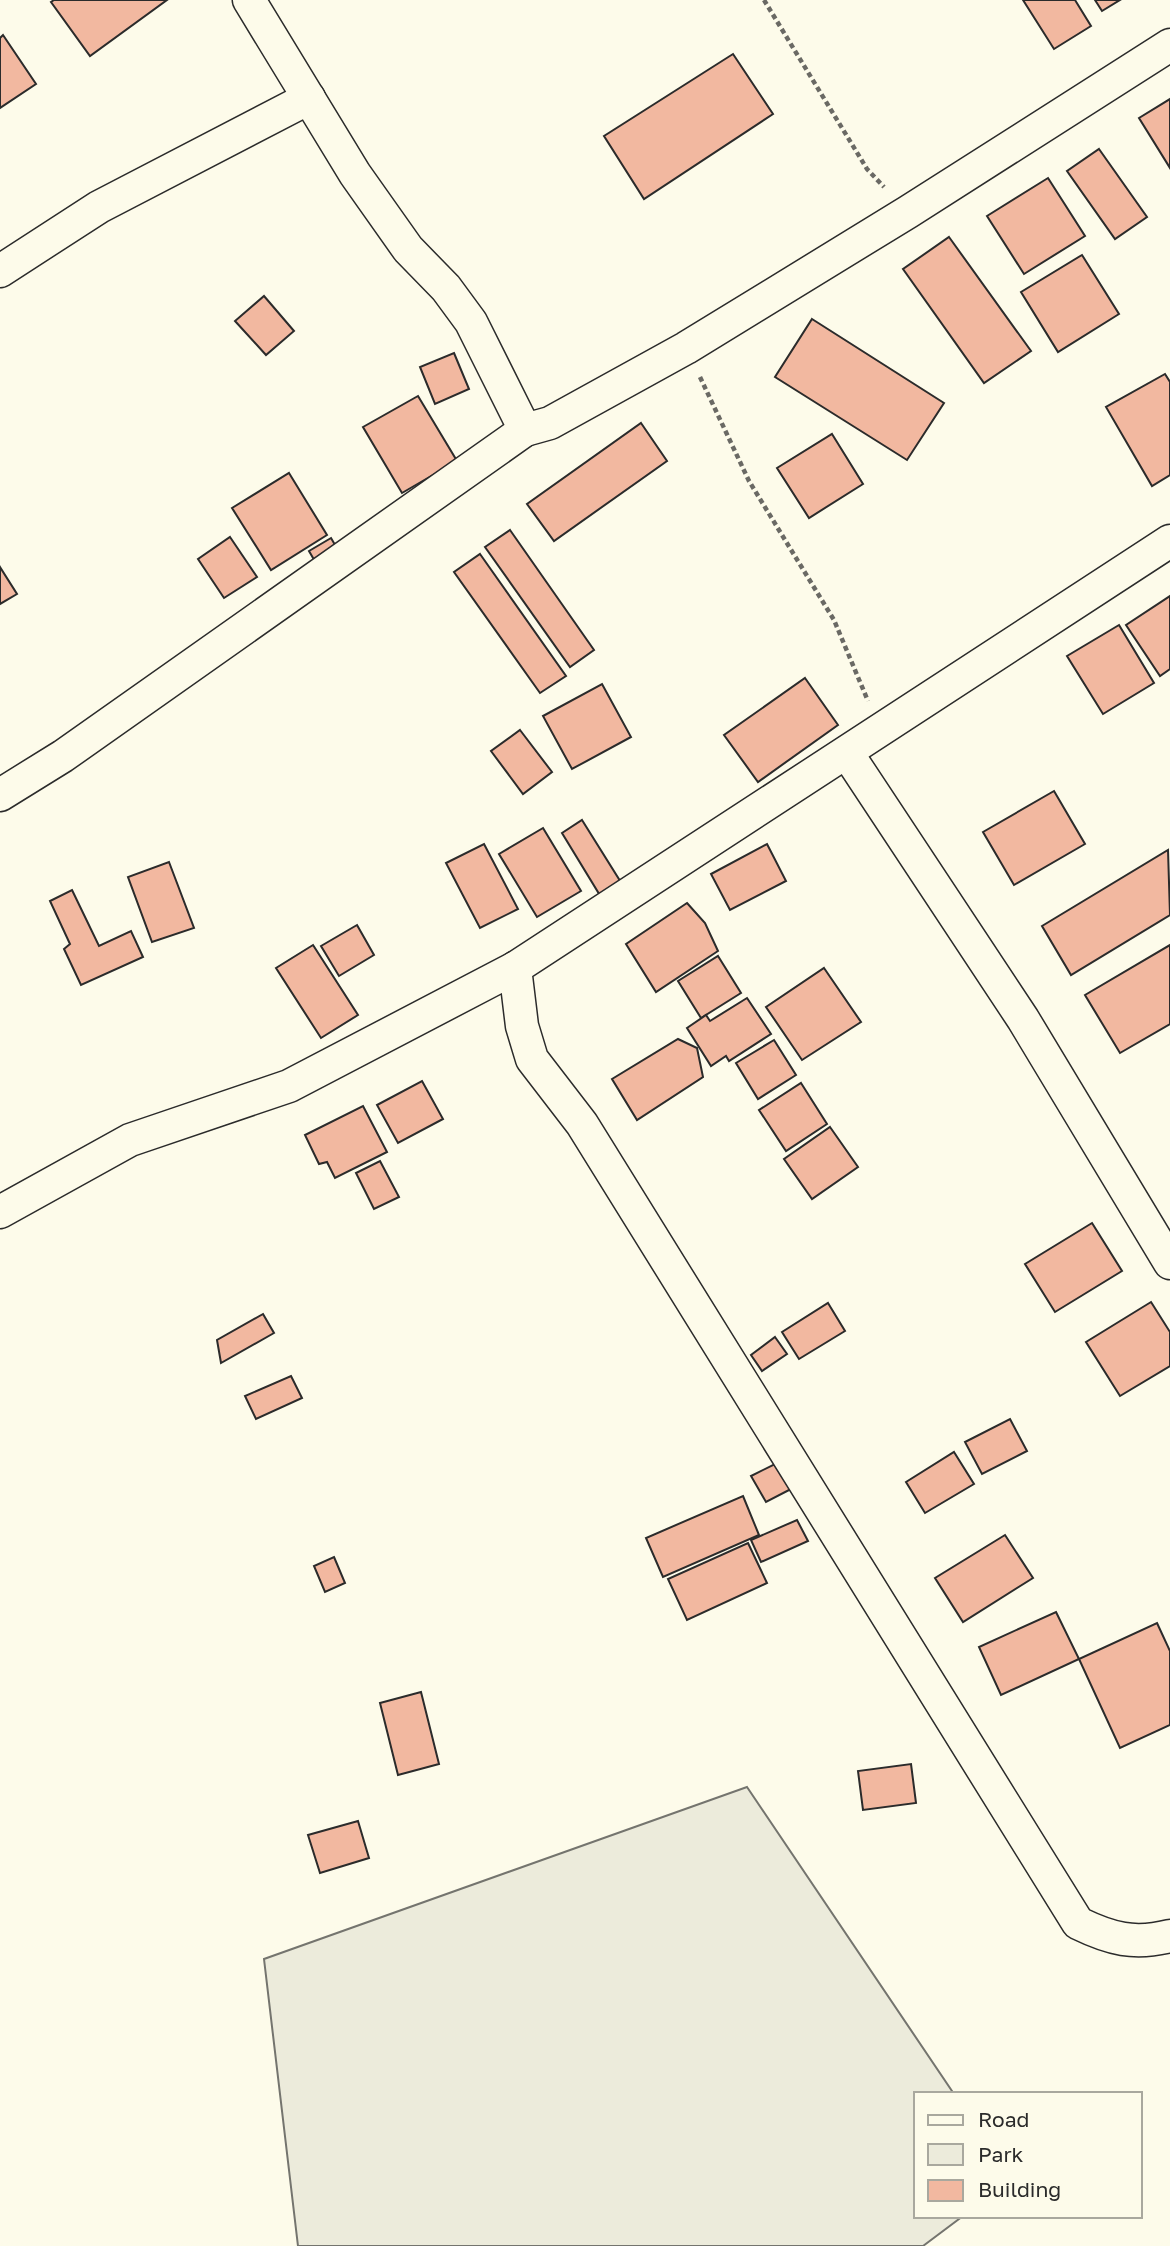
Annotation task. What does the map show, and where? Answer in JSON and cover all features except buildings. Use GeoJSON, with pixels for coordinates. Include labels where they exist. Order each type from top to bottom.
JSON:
{"type":"FeatureCollection","features":[{"type":"Feature","properties":{"kind":"street"},"geometry":{"type":"LineString","coordinates":[[249,0],[355,174],[408,249],[446,288],[471,322],[525,429]]}},
{"type":"Feature","properties":{"kind":"street"},"geometry":{"type":"LineString","coordinates":[[0,795],[75,748],[525,429],[550,423],[571,413],[686,348],[908,212],[1170,46]]}},
{"type":"Feature","properties":{"kind":"street"},"geometry":{"type":"LineString","coordinates":[[0,271],[99,207],[309,98]]}},
{"type":"Feature","properties":{"kind":"street"},"geometry":{"type":"LineString","coordinates":[[0,1212],[130,1140],[289,1086],[515,968],[1170,541]]}},
{"type":"Feature","properties":{"kind":"street"},"geometry":{"type":"LineString","coordinates":[[847,753],[1016,1008],[1170,1263]]}},
{"type":"Feature","properties":{"kind":"street"},"geometry":{"type":"LineString","coordinates":[[515,968],[523,1026],[532,1059],[582,1124],[1078,1923],[1111,1938],[1152,1940],[1170,1936]]}},
{"type":"Feature","properties":{"kind":"path"},"geometry":{"type":"LineString","coordinates":[[764,0],[867,169],[908,212]]}},
{"type":"Feature","properties":{"kind":"path"},"geometry":{"type":"LineString","coordinates":[[686,348],[750,481],[834,620],[883,729]]}},
{"type":"Feature","properties":{"kind":"green space"},"geometry":{"type":"Polygon","coordinates":[[[747,1787],[953,2092],[914,2092],[914,2218],[960,2218],[923,2246],[298,2246],[264,1959],[747,1787]]]}}]}
